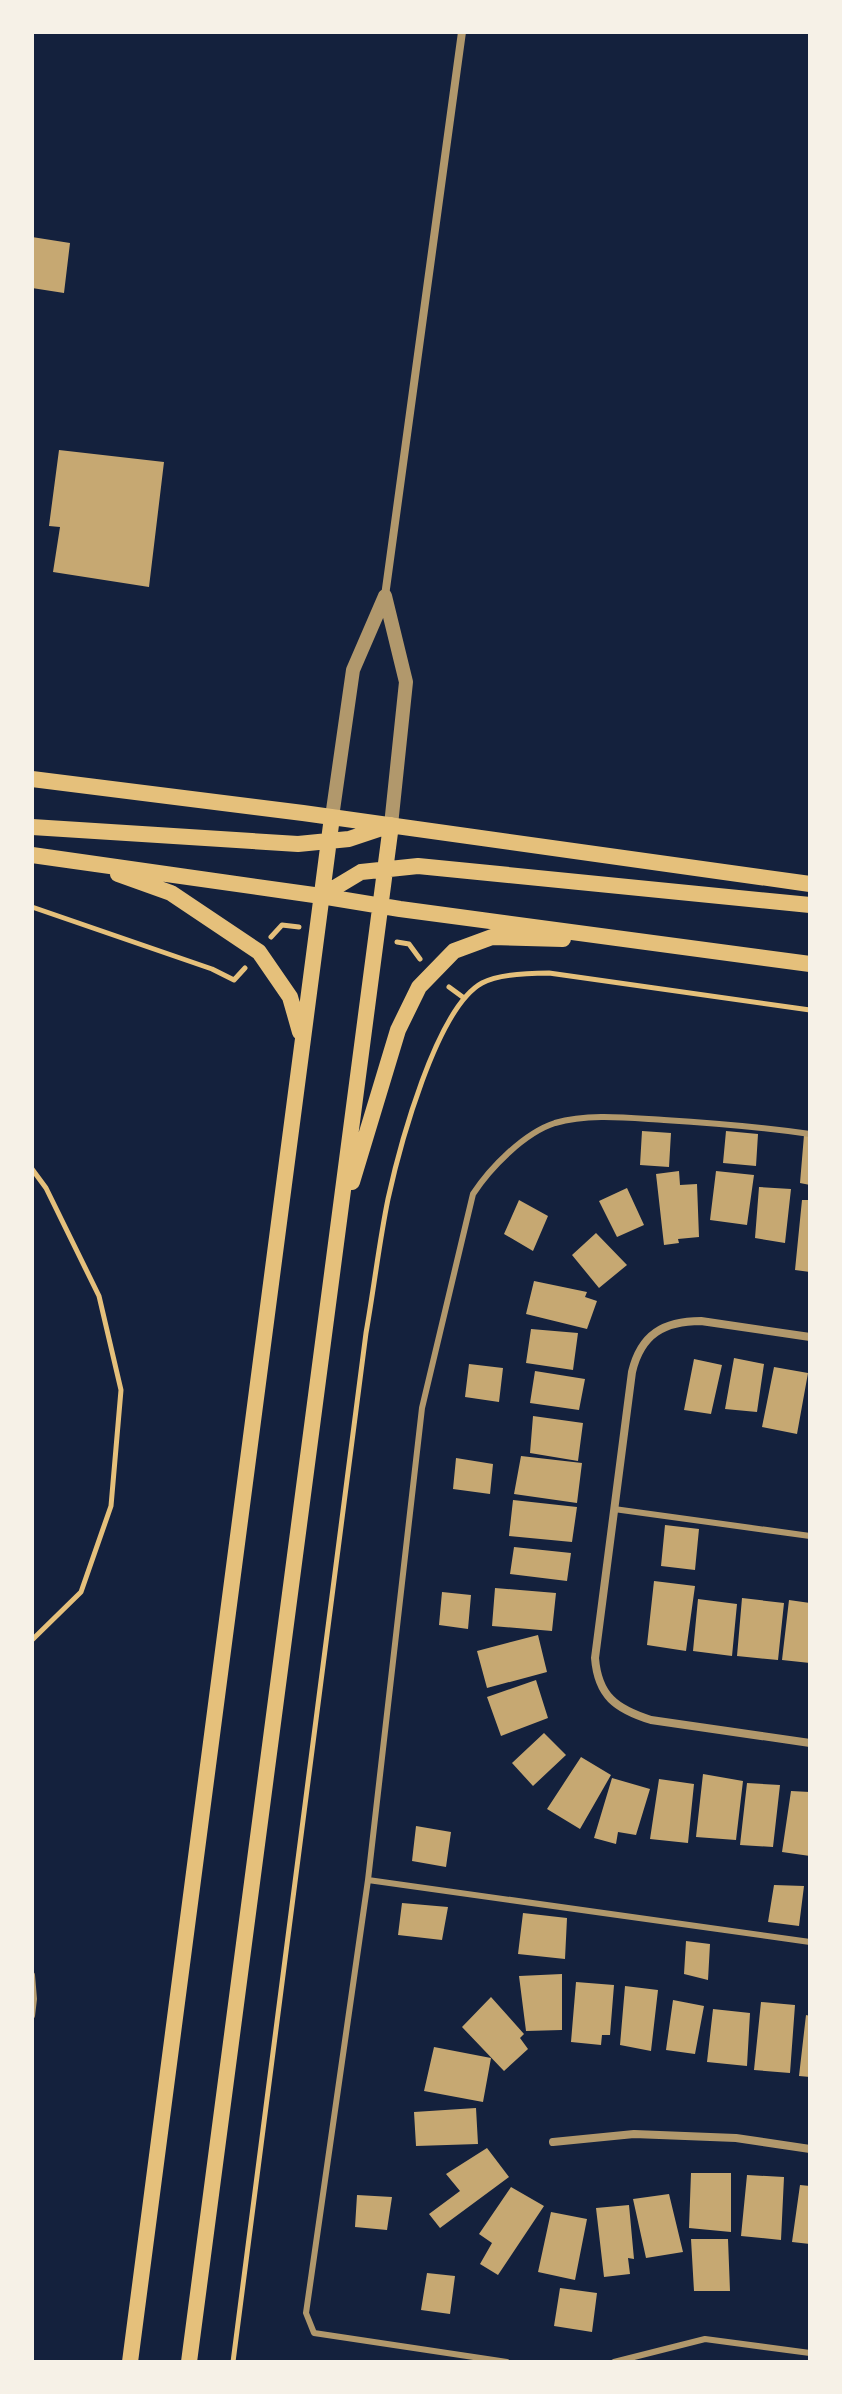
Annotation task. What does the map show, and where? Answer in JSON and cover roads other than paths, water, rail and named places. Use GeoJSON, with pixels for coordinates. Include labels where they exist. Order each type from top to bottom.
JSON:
{"type":"FeatureCollection","features":[{"type":"Feature","properties":{"kind":"main road"},"geometry":{"type":"LineString","coordinates":[[32,779],[332,817],[810,884]]}},
{"type":"Feature","properties":{"kind":"main road"},"geometry":{"type":"LineString","coordinates":[[130,2362],[332,817]]}},
{"type":"Feature","properties":{"kind":"main road"},"geometry":{"type":"LineString","coordinates":[[32,827],[298,844],[349,839],[391,825]]}},
{"type":"Feature","properties":{"kind":"main road"},"geometry":{"type":"LineString","coordinates":[[189,2362],[391,825]]}},
{"type":"Feature","properties":{"kind":"main road"},"geometry":{"type":"LineString","coordinates":[[32,855],[810,964]]}},
{"type":"Feature","properties":{"kind":"main road"},"geometry":{"type":"LineString","coordinates":[[87,863],[171,893],[259,952],[290,997],[302,1042]]}},
{"type":"Feature","properties":{"kind":"main road"},"geometry":{"type":"LineString","coordinates":[[321,896],[361,872],[418,866],[810,905]]}},
{"type":"Feature","properties":{"kind":"main road"},"geometry":{"type":"LineString","coordinates":[[337,1232],[398,1030],[419,987],[454,951],[492,937],[665,943]]}},
{"type":"Feature","properties":{"kind":"street"},"geometry":{"type":"LineString","coordinates":[[332,817],[353,670],[385,596],[462,32]]}},
{"type":"Feature","properties":{"kind":"street"},"geometry":{"type":"LineString","coordinates":[[385,596],[406,682],[391,825]]}},
{"type":"Feature","properties":{"kind":"street"},"geometry":{"type":"LineString","coordinates":[[810,1337],[701,1321],[676,1324],[654,1334],[636,1354],[595,1658],[603,1691],[624,1709],[651,1720],[810,1743]]}},
{"type":"Feature","properties":{"kind":"street"},"geometry":{"type":"LineString","coordinates":[[553,2142],[634,2134],[736,2138],[810,2149]]}},
{"type":"Feature","properties":{"kind":"lane"},"geometry":{"type":"LineString","coordinates":[[507,2362],[314,2333],[306,2313],[368,1880],[422,1408],[473,1194],[486,1174],[532,1133],[555,1123],[609,1116],[746,1125],[810,1134]]}},
{"type":"Feature","properties":{"kind":"lane"},"geometry":{"type":"LineString","coordinates":[[614,1509],[810,1536]]}},
{"type":"Feature","properties":{"kind":"lane"},"geometry":{"type":"LineString","coordinates":[[368,1880],[810,1942]]}},
{"type":"Feature","properties":{"kind":"lane"},"geometry":{"type":"LineString","coordinates":[[32,1975],[32,2016]]}},
{"type":"Feature","properties":{"kind":"lane"},"geometry":{"type":"LineString","coordinates":[[614,2362],[705,2339],[810,2353]]}}]}
